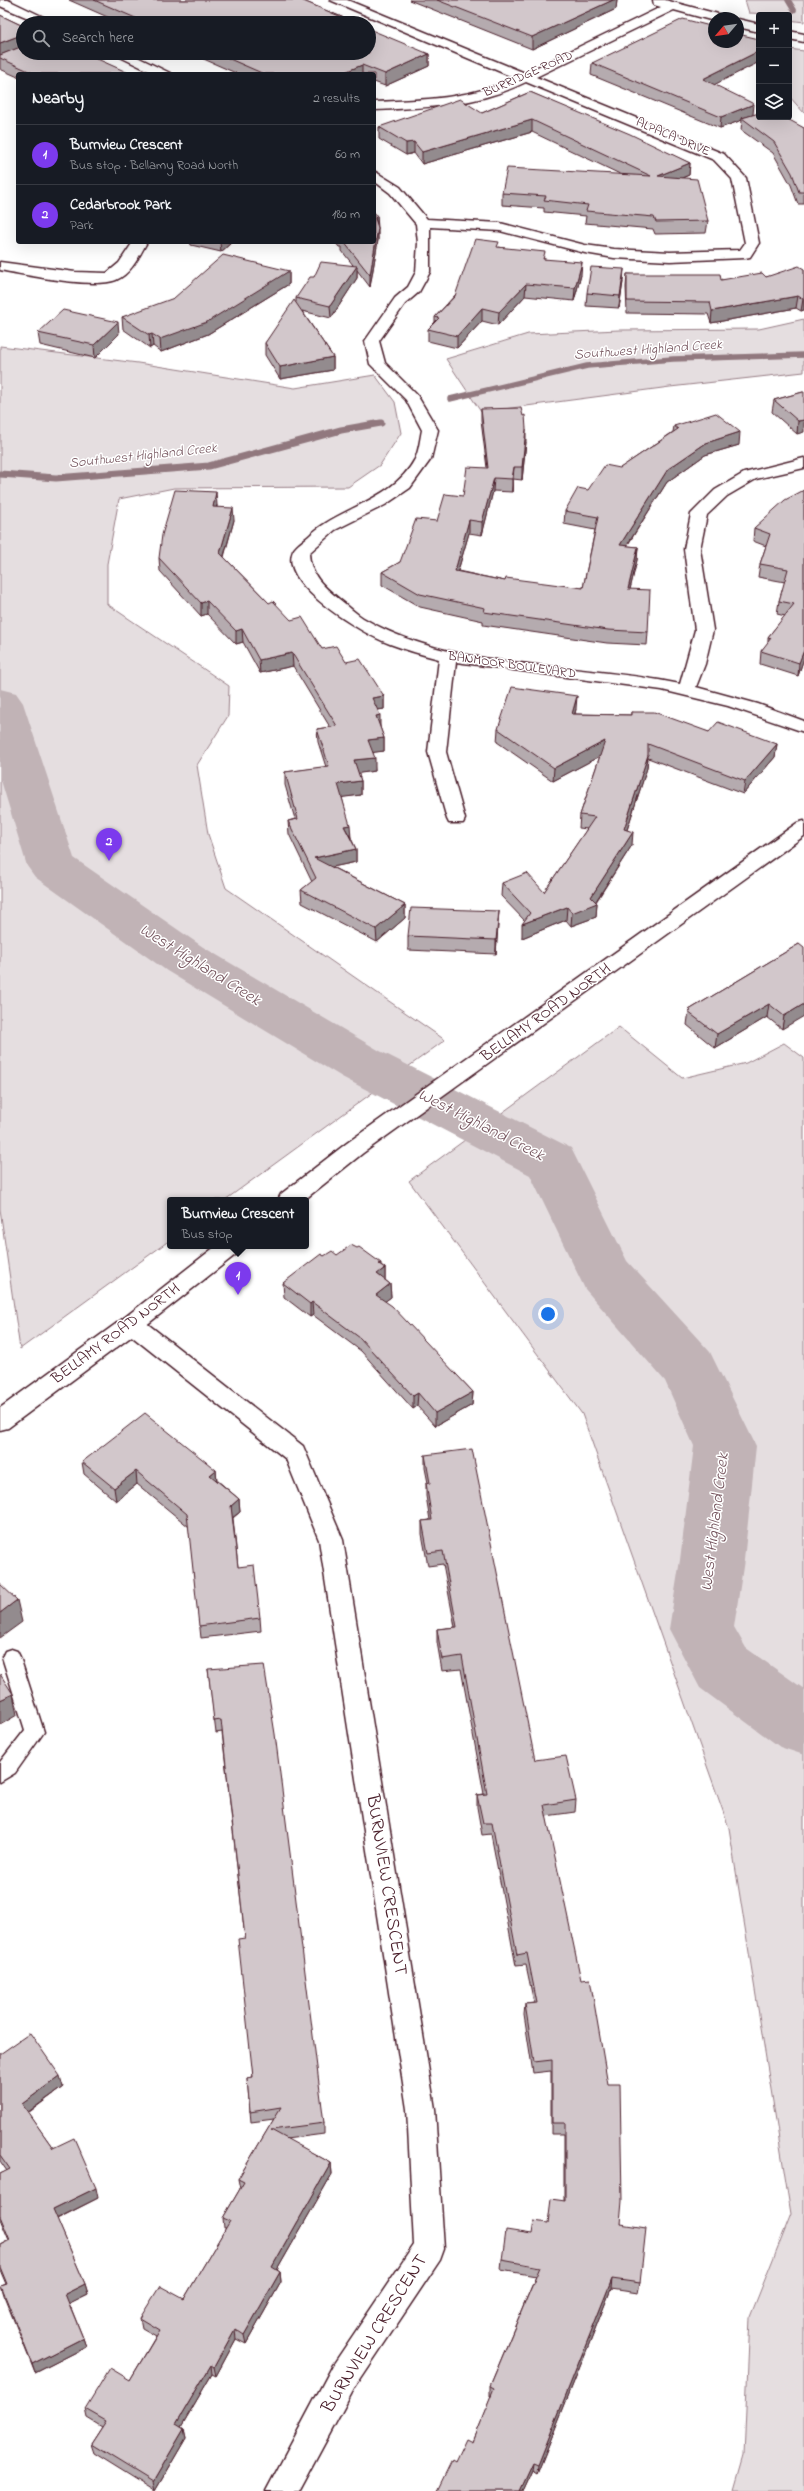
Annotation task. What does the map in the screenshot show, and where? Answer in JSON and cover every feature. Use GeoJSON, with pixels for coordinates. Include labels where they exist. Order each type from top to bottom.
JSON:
{"type":"FeatureCollection","features":[{"type":"Feature","properties":{"kind":"street","name":"ALPACA DRIVE"},"geometry":{"type":"LineString","coordinates":[[336,0],[375,16]]}},
{"type":"Feature","properties":{"kind":"street"},"geometry":{"type":"LineString","coordinates":[[653,0],[708,15]]}},
{"type":"Feature","properties":{"kind":"street"},"geometry":{"type":"LineString","coordinates":[[0,1],[34,16]]}},
{"type":"Feature","properties":{"kind":"street","name":"BURRIDGE ROAD"},"geometry":{"type":"LineString","coordinates":[[376,106],[431,104],[462,100],[506,87],[672,6]]}},
{"type":"Feature","properties":{"kind":"street","name":"ALPACA DRIVE"},"geometry":{"type":"LineString","coordinates":[[376,16],[719,157],[739,178],[752,243],[744,254],[698,257],[640,256],[595,250],[510,229],[460,224],[423,223]]}},
{"type":"Feature","properties":{"kind":"street"},"geometry":{"type":"LineString","coordinates":[[744,24],[756,27]]}},
{"type":"Feature","properties":{"kind":"street"},"geometry":{"type":"LineString","coordinates":[[792,36],[804,38]]}},
{"type":"Feature","properties":{"kind":"street"},"geometry":{"type":"LineString","coordinates":[[134,60],[161,72]]}},
{"type":"Feature","properties":{"kind":"street"},"geometry":{"type":"LineString","coordinates":[[376,176],[395,190],[423,223]]}},
{"type":"Feature","properties":{"kind":"street","name":"BANMOOR BOULEVARD"},"geometry":{"type":"LineString","coordinates":[[423,223],[425,243],[423,272],[414,289],[400,301],[372,341],[378,364],[412,398],[430,430],[423,459],[404,485],[379,502],[329,527],[301,552],[300,567],[308,580],[338,610],[383,634],[448,657],[661,685],[761,710],[804,727]]}},
{"type":"Feature","properties":{"kind":"street"},"geometry":{"type":"LineString","coordinates":[[0,266],[83,277],[110,278],[126,266],[139,244]]}},
{"type":"Feature","properties":{"kind":"street"},"geometry":{"type":"LineString","coordinates":[[686,691],[696,664],[704,630],[692,549],[699,514],[721,493],[750,476],[804,463]]}},
{"type":"Feature","properties":{"kind":"street"},"geometry":{"type":"LineString","coordinates":[[448,657],[437,752],[456,819]]}},
{"type":"Feature","properties":{"kind":"street","name":"BELLAMY ROAD NORTH"},"geometry":{"type":"LineString","coordinates":[[293,1197],[355,1148],[484,1058],[804,827]]}},
{"type":"Feature","properties":{"kind":"street","name":"BELLAMY ROAD NORTH"},"geometry":{"type":"LineString","coordinates":[[0,1421],[132,1324],[227,1249]]}},
{"type":"Feature","properties":{"kind":"street","name":"BURNVIEW CRESCENT"},"geometry":{"type":"LineString","coordinates":[[132,1324],[295,1453],[331,1540],[421,2109],[429,2249],[344,2376],[282,2491]]}},
{"type":"Feature","properties":{"kind":"lane"},"geometry":{"type":"LineString","coordinates":[[0,1774],[35,1732],[11,1657]]}},
{"type":"Feature","properties":{"kind":"shaded area"},"geometry":{"type":"Polygon","coordinates":[[[745,0],[804,0],[804,22],[792,20],[792,12],[749,13],[745,0]]]}},
{"type":"Feature","properties":{"kind":"shaded area"},"geometry":{"type":"Polygon","coordinates":[[[792,49],[804,51],[804,113],[792,99],[792,49]]]}},
{"type":"Feature","properties":{"kind":"shaded area"},"geometry":{"type":"Polygon","coordinates":[[[804,319],[804,372],[670,387],[481,412],[446,359],[528,334],[619,330],[759,329],[804,319]]]}},
{"type":"Feature","properties":{"kind":"shaded area"},"geometry":{"type":"Polygon","coordinates":[[[0,346],[138,363],[295,388],[375,375],[395,402],[401,433],[380,465],[348,487],[174,488],[119,499],[107,564],[107,604],[229,686],[228,716],[197,765],[208,834],[226,888],[445,1040],[229,1197],[167,1197],[167,1242],[20,1349],[0,1209],[0,346]]]}},
{"type":"Feature","properties":{"kind":"shaded area"},"geometry":{"type":"Polygon","coordinates":[[[619,1027],[682,1078],[746,1063],[784,1043],[804,1058],[804,2491],[734,2491],[744,2456],[750,2317],[791,2214],[729,1828],[582,1414],[409,1181],[619,1027]]]}},
{"type":"Feature","properties":{"kind":"building"},"geometry":{"type":"Polygon","coordinates":[[[94,0],[301,0],[339,16],[131,16],[94,0]]]}},
{"type":"Feature","properties":{"kind":"building"},"geometry":{"type":"Polygon","coordinates":[[[437,0],[613,0],[532,37],[437,0]]]}},
{"type":"Feature","properties":{"kind":"building"},"geometry":{"type":"Polygon","coordinates":[[[0,15],[16,23],[16,37],[0,43],[0,15]]]}},
{"type":"Feature","properties":{"kind":"building"},"geometry":{"type":"Polygon","coordinates":[[[683,19],[708,25],[708,48],[744,48],[744,35],[756,38],[756,52],[703,79],[754,104],[721,117],[592,63],[683,19]]]}},
{"type":"Feature","properties":{"kind":"building"},"geometry":{"type":"Polygon","coordinates":[[[376,32],[429,54],[385,74],[362,65],[345,72],[259,72],[232,60],[376,60],[376,32]]]}},
{"type":"Feature","properties":{"kind":"building"},"geometry":{"type":"Polygon","coordinates":[[[16,49],[16,60],[100,60],[127,72],[31,72],[0,58],[0,55],[16,49]]]}},
{"type":"Feature","properties":{"kind":"building"},"geometry":{"type":"Polygon","coordinates":[[[530,92],[630,134],[690,163],[658,176],[697,179],[708,221],[656,222],[654,217],[586,211],[588,205],[544,200],[546,196],[502,193],[507,168],[651,176],[532,120],[422,152],[414,142],[406,143],[379,127],[460,99],[482,113],[530,92]]]}},
{"type":"Feature","properties":{"kind":"building"},"geometry":{"type":"Polygon","coordinates":[[[756,114],[756,120],[789,120],[804,128],[804,192],[799,192],[792,173],[774,142],[742,118],[756,114]]]}},
{"type":"Feature","properties":{"kind":"building"},"geometry":{"type":"Polygon","coordinates":[[[376,221],[378,228],[376,240],[376,221]]]}},
{"type":"Feature","properties":{"kind":"building"},"geometry":{"type":"Polygon","coordinates":[[[475,239],[499,242],[497,247],[545,252],[543,259],[582,262],[575,288],[526,284],[499,312],[482,308],[457,336],[428,329],[439,318],[435,317],[455,296],[475,239]]]}},
{"type":"Feature","properties":{"kind":"building"},"geometry":{"type":"Polygon","coordinates":[[[346,244],[375,244],[370,275],[346,244]]]}},
{"type":"Feature","properties":{"kind":"building"},"geometry":{"type":"Polygon","coordinates":[[[223,255],[289,271],[207,322],[160,339],[152,334],[149,335],[122,317],[174,298],[223,255]]]}},
{"type":"Feature","properties":{"kind":"building"},"geometry":{"type":"Polygon","coordinates":[[[321,262],[357,266],[330,306],[296,298],[310,277],[314,277],[321,262]]]}},
{"type":"Feature","properties":{"kind":"building"},"geometry":{"type":"Polygon","coordinates":[[[799,266],[804,269],[804,299],[798,296],[712,311],[710,302],[627,301],[627,274],[720,274],[721,280],[762,273],[766,277],[799,266]]]}},
{"type":"Feature","properties":{"kind":"building"},"geometry":{"type":"Polygon","coordinates":[[[591,267],[624,269],[620,296],[587,293],[591,267]]]}},
{"type":"Feature","properties":{"kind":"building"},"geometry":{"type":"Polygon","coordinates":[[[294,300],[333,357],[280,367],[265,343],[294,300]]]}},
{"type":"Feature","properties":{"kind":"building"},"geometry":{"type":"Polygon","coordinates":[[[63,310],[118,322],[94,345],[38,333],[63,310]]]}},
{"type":"Feature","properties":{"kind":"building"},"geometry":{"type":"Polygon","coordinates":[[[804,392],[804,420],[798,421],[774,400],[804,392]]]}},
{"type":"Feature","properties":{"kind":"building"},"geometry":{"type":"Polygon","coordinates":[[[521,408],[523,416],[525,415],[526,429],[522,467],[514,467],[512,479],[494,478],[482,522],[469,520],[455,571],[505,581],[506,578],[583,588],[598,517],[565,511],[578,488],[588,490],[605,465],[620,468],[678,429],[674,426],[716,413],[740,432],[706,443],[668,469],[620,545],[638,547],[628,589],[650,590],[648,632],[608,630],[484,612],[485,608],[420,594],[382,572],[400,562],[416,519],[437,521],[445,494],[463,496],[467,467],[488,468],[481,409],[521,408]]]}},
{"type":"Feature","properties":{"kind":"building"},"geometry":{"type":"Polygon","coordinates":[[[175,490],[216,492],[213,507],[233,508],[220,553],[269,603],[273,601],[291,620],[302,617],[322,649],[336,646],[346,662],[360,659],[384,696],[372,698],[380,715],[376,716],[384,738],[368,740],[375,758],[354,760],[361,781],[338,784],[350,825],[344,826],[356,849],[314,858],[405,905],[376,929],[301,890],[316,878],[288,821],[298,819],[285,772],[329,766],[317,729],[337,726],[292,653],[259,660],[242,629],[236,631],[207,601],[201,603],[159,558],[162,535],[175,490]]]}},
{"type":"Feature","properties":{"kind":"building"},"geometry":{"type":"Polygon","coordinates":[[[804,490],[804,650],[799,663],[761,651],[771,638],[768,637],[794,604],[779,601],[788,569],[760,564],[770,534],[754,528],[785,500],[804,490]]]}},
{"type":"Feature","properties":{"kind":"building"},"geometry":{"type":"Polygon","coordinates":[[[512,687],[577,696],[572,714],[631,715],[631,712],[654,712],[709,732],[718,722],[777,744],[745,781],[648,744],[648,755],[624,829],[633,832],[591,897],[597,903],[572,913],[567,907],[522,924],[530,913],[502,883],[527,873],[544,892],[595,817],[580,815],[605,741],[554,768],[498,729],[512,687]]]}},
{"type":"Feature","properties":{"kind":"building"},"geometry":{"type":"Polygon","coordinates":[[[411,908],[499,911],[496,940],[408,936],[411,908]]]}},
{"type":"Feature","properties":{"kind":"building"},"geometry":{"type":"Polygon","coordinates":[[[799,944],[804,948],[804,1004],[784,1016],[769,1004],[717,1034],[688,1012],[691,1011],[689,1010],[799,944]]]}},
{"type":"Feature","properties":{"kind":"building"},"geometry":{"type":"Polygon","coordinates":[[[351,1245],[357,1248],[359,1247],[381,1263],[379,1264],[385,1268],[377,1274],[390,1284],[376,1295],[392,1306],[473,1392],[435,1413],[418,1393],[413,1396],[360,1338],[312,1302],[310,1304],[283,1283],[321,1254],[324,1256],[332,1251],[337,1255],[351,1245]]]}},
{"type":"Feature","properties":{"kind":"building"},"geometry":{"type":"Polygon","coordinates":[[[145,1413],[216,1470],[210,1475],[239,1499],[231,1506],[238,1567],[254,1565],[260,1618],[199,1626],[187,1514],[136,1471],[114,1488],[82,1462],[145,1413]]]}},
{"type":"Feature","properties":{"kind":"building"},"geometry":{"type":"Polygon","coordinates":[[[472,1449],[535,1760],[566,1756],[576,1800],[544,1805],[581,1980],[590,1979],[608,2084],[620,2084],[622,2201],[620,2224],[646,2228],[640,2283],[612,2279],[538,2465],[533,2463],[520,2491],[437,2491],[452,2460],[455,2462],[466,2439],[472,2442],[494,2388],[490,2386],[540,2267],[502,2260],[506,2230],[532,2234],[534,2221],[548,2223],[551,2199],[565,2201],[565,2123],[552,2123],[552,2060],[534,2062],[525,2004],[537,2003],[527,1953],[517,1955],[492,1823],[483,1823],[477,1795],[487,1794],[462,1656],[442,1659],[437,1629],[457,1627],[443,1551],[428,1553],[422,1521],[432,1520],[426,1483],[430,1483],[425,1455],[472,1449]]]}},
{"type":"Feature","properties":{"kind":"building"},"geometry":{"type":"Polygon","coordinates":[[[0,1584],[17,1600],[0,1613],[0,1584]]]}},
{"type":"Feature","properties":{"kind":"building"},"geometry":{"type":"Polygon","coordinates":[[[264,1665],[275,1734],[324,2123],[271,2130],[331,2163],[272,2267],[280,2272],[244,2335],[235,2329],[214,2367],[211,2365],[176,2424],[184,2429],[153,2482],[91,2444],[106,2421],[85,2409],[110,2368],[130,2380],[160,2330],[140,2318],[160,2286],[184,2299],[230,2221],[223,2218],[244,2182],[238,2179],[281,2107],[250,2112],[247,2078],[253,2077],[238,1939],[245,1938],[221,1720],[214,1721],[208,1669],[264,1665]]]}},
{"type":"Feature","properties":{"kind":"building"},"geometry":{"type":"Polygon","coordinates":[[[0,1674],[13,1694],[0,1700],[0,1674]]]}},
{"type":"Feature","properties":{"kind":"building"},"geometry":{"type":"Polygon","coordinates":[[[30,2033],[60,2076],[22,2104],[53,2148],[74,2138],[96,2188],[53,2209],[85,2284],[65,2294],[83,2338],[32,2364],[1,2286],[7,2284],[0,2267],[0,2245],[10,2240],[0,2216],[0,2174],[10,2169],[0,2155],[0,2054],[30,2033]]]}},
{"type":"Feature","properties":{"kind":"waterway","name":"Southwest Highland Creek"},"geometry":{"type":"LineString","coordinates":[[788,0],[794,10]]}},
{"type":"Feature","properties":{"kind":"waterway","name":"Southwest Highland Creek"},"geometry":{"type":"LineString","coordinates":[[450,399],[587,366],[673,359],[804,355]]}},
{"type":"Feature","properties":{"kind":"waterway","name":"Southwest Highland Creek"},"geometry":{"type":"LineString","coordinates":[[0,474],[56,478],[209,466],[341,430],[381,423]]}},
{"type":"Feature","properties":{"kind":"waterway","name":"West Highland Creek"},"geometry":{"type":"LineString","coordinates":[[0,703],[52,866],[185,959],[361,1064],[551,1162],[605,1274],[689,1368],[725,1446],[712,1560],[701,1629],[723,1668],[804,1726]]}},
{"type":"Feature","properties":{"kind":"place","name":"Cedarbrook Park"},"geometry":{"type":"Point","coordinates":[109,861]}},
{"type":"Feature","properties":{"kind":"place","name":"Burnview Crescent"},"geometry":{"type":"Point","coordinates":[238,1295]}}]}
